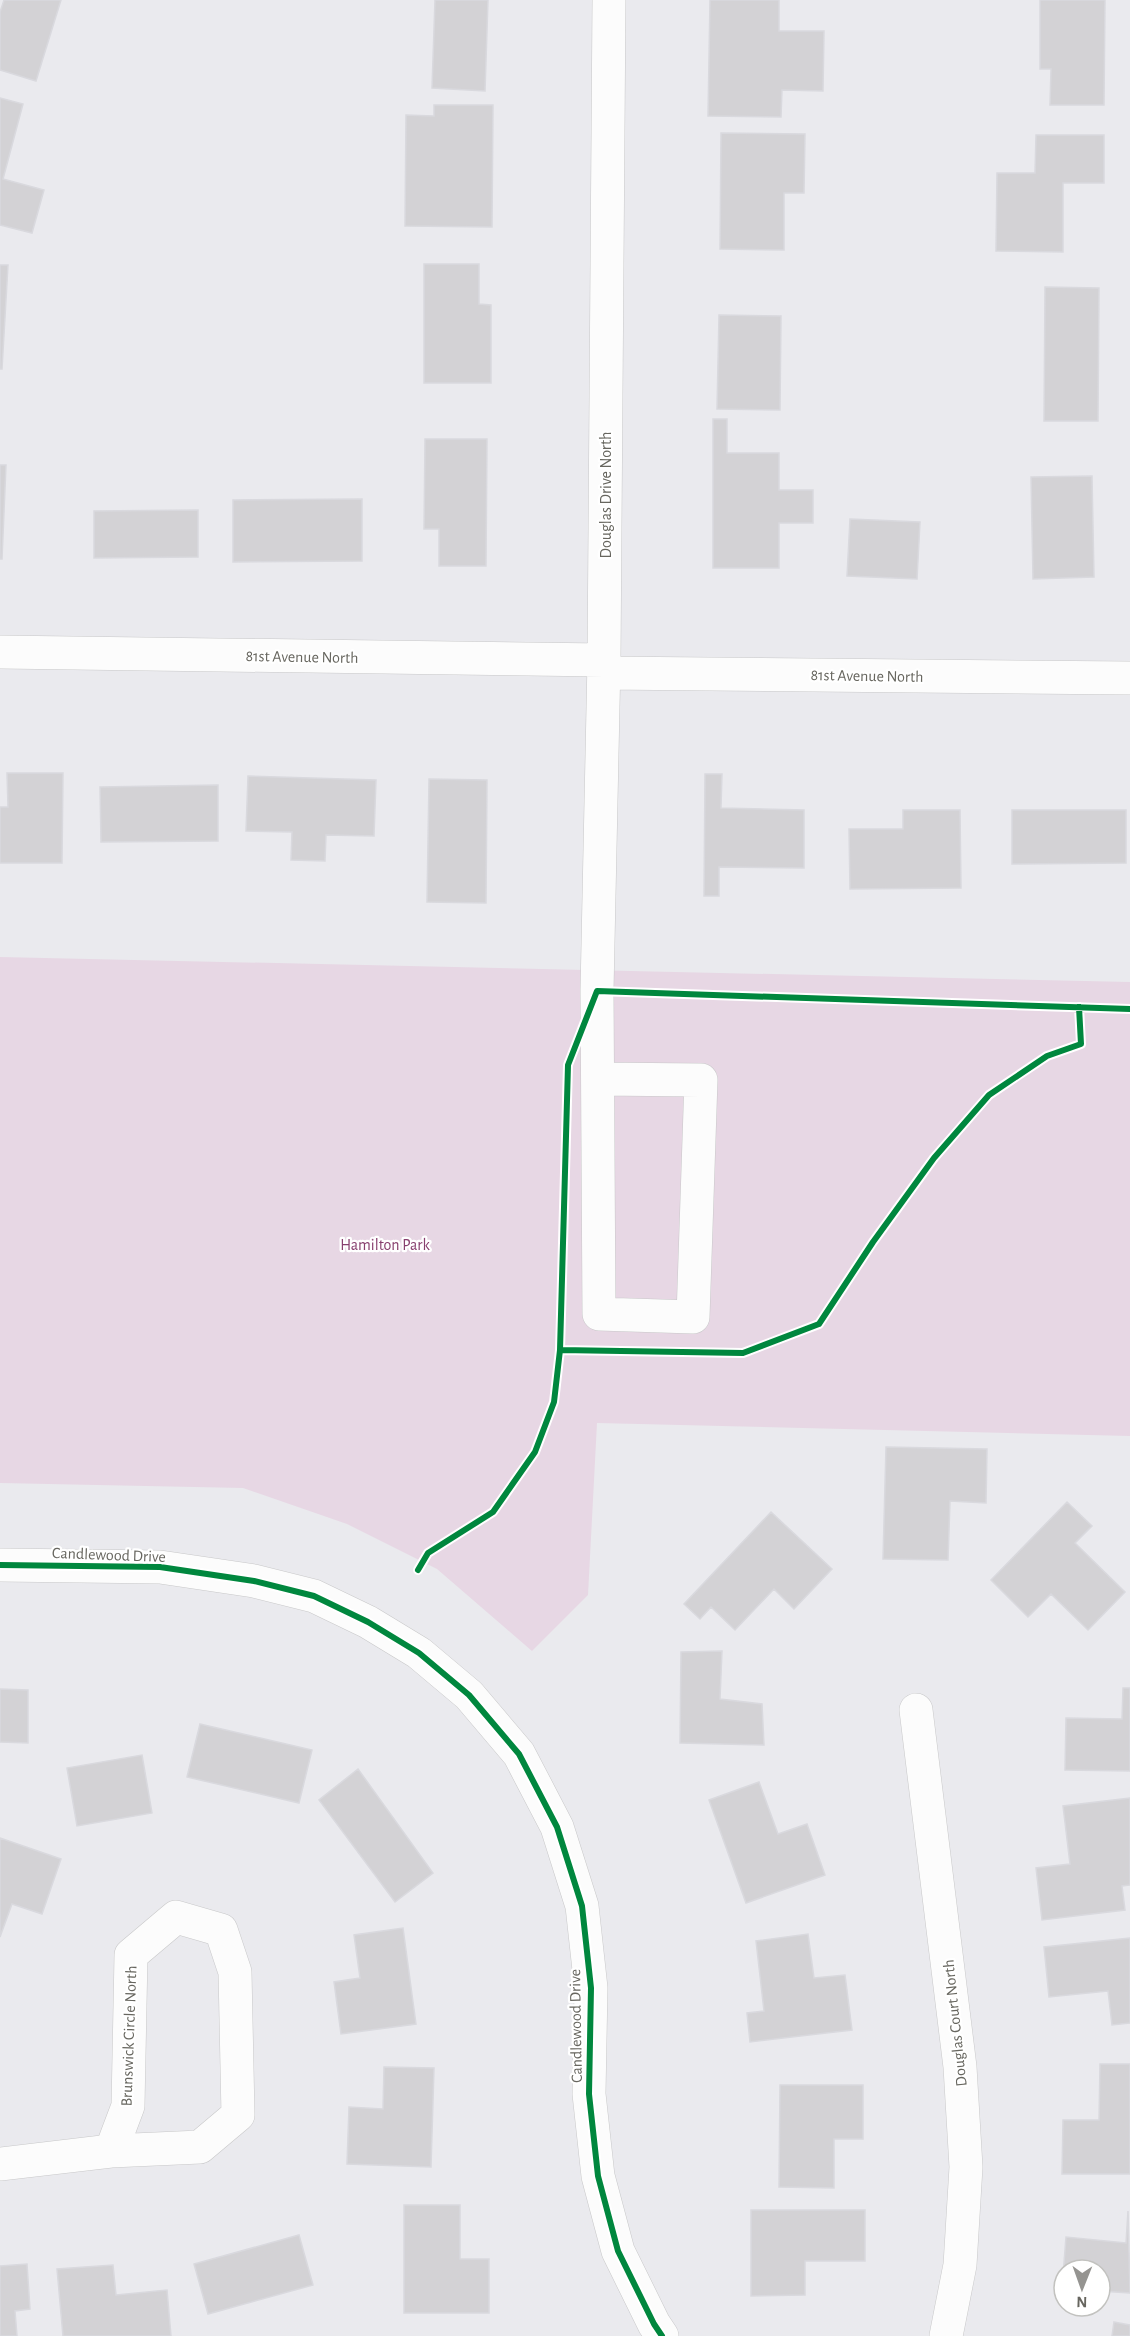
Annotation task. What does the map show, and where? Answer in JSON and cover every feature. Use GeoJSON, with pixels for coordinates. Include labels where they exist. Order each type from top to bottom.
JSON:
{"type":"FeatureCollection","features":[{"type":"Feature","properties":{"kind":"street","name":"Douglas Drive North"},"geometry":{"type":"LineString","coordinates":[[598,1079],[700,1080],[693,1317],[599,1314],[597,991],[603,667],[609,0]]}},
{"type":"Feature","properties":{"kind":"street","name":"81st Avenue North"},"geometry":{"type":"LineString","coordinates":[[0,652],[1130,678]]}},
{"type":"Feature","properties":{"kind":"street","name":"Candlewood Drive"},"geometry":{"type":"LineString","coordinates":[[0,1565],[160,1568],[254,1581],[314,1596],[368,1622],[419,1653],[469,1695],[519,1754],[558,1827],[582,1906],[591,1989],[590,2094],[598,2175],[618,2251],[662,2336]]}},
{"type":"Feature","properties":{"kind":"street","name":"Douglas Court North"},"geometry":{"type":"LineString","coordinates":[[916,1710],[960,2067],[966,2167],[960,2265],[946,2336]]}},
{"type":"Feature","properties":{"kind":"street","name":"Brunswick Circle North"},"geometry":{"type":"LineString","coordinates":[[0,2164],[111,2151],[201,2147],[238,2115],[236,1972],[221,1930],[176,1917],[131,1955],[128,2106],[111,2151]]}},
{"type":"Feature","properties":{"kind":"green space","name":"Hamilton Park"},"geometry":{"type":"Polygon","coordinates":[[[0,957],[1130,982],[1130,1436],[597,1423],[588,1595],[532,1651],[437,1569],[347,1524],[243,1488],[0,1483],[0,957]]]}},
{"type":"Feature","properties":{"kind":"building"},"geometry":{"type":"Polygon","coordinates":[[[4,0],[61,0],[36,81],[0,70],[0,12],[4,0]]]}},
{"type":"Feature","properties":{"kind":"building"},"geometry":{"type":"Polygon","coordinates":[[[435,0],[488,0],[485,91],[432,88],[435,0]]]}},
{"type":"Feature","properties":{"kind":"building"},"geometry":{"type":"Polygon","coordinates":[[[710,0],[779,0],[779,31],[824,31],[823,91],[782,90],[781,117],[708,116],[710,0]]]}},
{"type":"Feature","properties":{"kind":"building"},"geometry":{"type":"Polygon","coordinates":[[[1040,0],[1105,0],[1104,105],[1050,105],[1051,69],[1040,69],[1040,0]]]}},
{"type":"Feature","properties":{"kind":"building"},"geometry":{"type":"Polygon","coordinates":[[[0,98],[23,104],[3,179],[44,190],[32,233],[0,225],[0,98]]]}},
{"type":"Feature","properties":{"kind":"building"},"geometry":{"type":"Polygon","coordinates":[[[434,105],[493,105],[492,227],[405,226],[406,115],[434,116],[434,105]]]}},
{"type":"Feature","properties":{"kind":"building"},"geometry":{"type":"Polygon","coordinates":[[[721,133],[805,134],[804,193],[784,193],[784,250],[720,249],[721,133]]]}},
{"type":"Feature","properties":{"kind":"building"},"geometry":{"type":"Polygon","coordinates":[[[1036,135],[1104,135],[1104,183],[1063,183],[1063,252],[996,251],[997,173],[1035,173],[1036,135]]]}},
{"type":"Feature","properties":{"kind":"building"},"geometry":{"type":"Polygon","coordinates":[[[424,264],[479,264],[479,304],[491,305],[491,383],[424,383],[424,264]]]}},
{"type":"Feature","properties":{"kind":"building"},"geometry":{"type":"Polygon","coordinates":[[[0,265],[8,265],[2,369],[0,369],[0,265]]]}},
{"type":"Feature","properties":{"kind":"building"},"geometry":{"type":"Polygon","coordinates":[[[1045,287],[1099,288],[1098,421],[1044,421],[1045,287]]]}},
{"type":"Feature","properties":{"kind":"building"},"geometry":{"type":"Polygon","coordinates":[[[719,315],[781,316],[780,410],[717,409],[719,315]]]}},
{"type":"Feature","properties":{"kind":"building"},"geometry":{"type":"Polygon","coordinates":[[[713,419],[727,419],[727,453],[779,453],[779,490],[813,490],[813,523],[779,523],[779,568],[713,568],[713,419]]]}},
{"type":"Feature","properties":{"kind":"building"},"geometry":{"type":"Polygon","coordinates":[[[425,439],[487,439],[486,566],[439,566],[439,529],[424,529],[425,439]]]}},
{"type":"Feature","properties":{"kind":"building"},"geometry":{"type":"Polygon","coordinates":[[[0,465],[6,465],[2,559],[0,559],[0,465]]]}},
{"type":"Feature","properties":{"kind":"building"},"geometry":{"type":"Polygon","coordinates":[[[1092,476],[1094,577],[1033,579],[1031,477],[1092,476]]]}},
{"type":"Feature","properties":{"kind":"building"},"geometry":{"type":"Polygon","coordinates":[[[362,499],[362,561],[233,562],[233,500],[362,499]]]}},
{"type":"Feature","properties":{"kind":"building"},"geometry":{"type":"Polygon","coordinates":[[[198,510],[198,557],[94,558],[94,511],[198,510]]]}},
{"type":"Feature","properties":{"kind":"building"},"geometry":{"type":"Polygon","coordinates":[[[850,519],[920,522],[917,579],[847,576],[850,519]]]}},
{"type":"Feature","properties":{"kind":"building"},"geometry":{"type":"Polygon","coordinates":[[[7,773],[63,773],[62,863],[0,863],[0,807],[8,807],[7,773]]]}},
{"type":"Feature","properties":{"kind":"building"},"geometry":{"type":"Polygon","coordinates":[[[705,774],[722,774],[721,808],[804,810],[804,868],[719,867],[719,896],[704,896],[705,774]]]}},
{"type":"Feature","properties":{"kind":"building"},"geometry":{"type":"Polygon","coordinates":[[[248,776],[376,780],[374,836],[326,835],[325,861],[291,860],[292,832],[246,831],[248,776]]]}},
{"type":"Feature","properties":{"kind":"building"},"geometry":{"type":"Polygon","coordinates":[[[429,779],[487,780],[486,903],[427,902],[429,779]]]}},
{"type":"Feature","properties":{"kind":"building"},"geometry":{"type":"Polygon","coordinates":[[[218,785],[218,841],[101,842],[100,787],[218,785]]]}},
{"type":"Feature","properties":{"kind":"building"},"geometry":{"type":"Polygon","coordinates":[[[903,810],[960,810],[961,888],[850,889],[849,829],[903,829],[903,810]]]}},
{"type":"Feature","properties":{"kind":"building"},"geometry":{"type":"Polygon","coordinates":[[[1012,810],[1126,810],[1126,863],[1012,864],[1012,810]]]}},
{"type":"Feature","properties":{"kind":"building"},"geometry":{"type":"Polygon","coordinates":[[[886,1447],[987,1449],[986,1503],[950,1501],[948,1560],[883,1559],[886,1447]]]}},
{"type":"Feature","properties":{"kind":"building"},"geometry":{"type":"Polygon","coordinates":[[[1067,1502],[1092,1526],[1075,1543],[1125,1592],[1088,1630],[1051,1594],[1028,1617],[991,1580],[1067,1502]]]}},
{"type":"Feature","properties":{"kind":"building"},"geometry":{"type":"Polygon","coordinates":[[[771,1512],[832,1569],[794,1609],[774,1589],[735,1630],[711,1607],[700,1619],[684,1604],[771,1512]]]}},
{"type":"Feature","properties":{"kind":"building"},"geometry":{"type":"Polygon","coordinates":[[[722,1651],[720,1699],[762,1704],[764,1745],[680,1743],[681,1652],[722,1651]]]}},
{"type":"Feature","properties":{"kind":"building"},"geometry":{"type":"Polygon","coordinates":[[[1123,1688],[1130,1688],[1130,1771],[1065,1770],[1066,1718],[1122,1719],[1123,1688]]]}},
{"type":"Feature","properties":{"kind":"building"},"geometry":{"type":"Polygon","coordinates":[[[0,1689],[28,1690],[28,1743],[0,1742],[0,1689]]]}},
{"type":"Feature","properties":{"kind":"building"},"geometry":{"type":"Polygon","coordinates":[[[200,1724],[312,1750],[299,1803],[187,1777],[200,1724]]]}},
{"type":"Feature","properties":{"kind":"building"},"geometry":{"type":"Polygon","coordinates":[[[142,1755],[152,1813],[77,1826],[67,1768],[142,1755]]]}},
{"type":"Feature","properties":{"kind":"building"},"geometry":{"type":"Polygon","coordinates":[[[358,1769],[433,1873],[395,1902],[319,1800],[358,1769]]]}},
{"type":"Feature","properties":{"kind":"building"},"geometry":{"type":"Polygon","coordinates":[[[759,1782],[778,1834],[807,1824],[825,1875],[746,1903],[709,1800],[759,1782]]]}},
{"type":"Feature","properties":{"kind":"building"},"geometry":{"type":"Polygon","coordinates":[[[1130,1798],[1130,1885],[1122,1886],[1125,1910],[1042,1920],[1036,1868],[1070,1864],[1063,1806],[1130,1798]]]}},
{"type":"Feature","properties":{"kind":"building"},"geometry":{"type":"Polygon","coordinates":[[[0,1838],[61,1859],[42,1914],[12,1904],[0,1937],[0,1838]]]}},
{"type":"Feature","properties":{"kind":"building"},"geometry":{"type":"Polygon","coordinates":[[[403,1928],[416,2024],[341,2034],[334,1982],[360,1978],[354,1935],[403,1928]]]}},
{"type":"Feature","properties":{"kind":"building"},"geometry":{"type":"Polygon","coordinates":[[[808,1934],[814,1978],[845,1975],[852,2030],[750,2042],[747,2013],[764,2011],[756,1941],[808,1934]]]}},
{"type":"Feature","properties":{"kind":"building"},"geometry":{"type":"Polygon","coordinates":[[[1130,1938],[1130,2023],[1112,2025],[1108,1991],[1049,1997],[1044,1947],[1130,1938]]]}},
{"type":"Feature","properties":{"kind":"building"},"geometry":{"type":"Polygon","coordinates":[[[1100,2064],[1130,2064],[1130,2174],[1062,2174],[1063,2120],[1099,2120],[1100,2064]]]}},
{"type":"Feature","properties":{"kind":"building"},"geometry":{"type":"Polygon","coordinates":[[[384,2067],[434,2068],[431,2167],[347,2164],[349,2107],[383,2109],[384,2067]]]}},
{"type":"Feature","properties":{"kind":"building"},"geometry":{"type":"Polygon","coordinates":[[[780,2085],[863,2085],[863,2139],[834,2139],[834,2188],[779,2187],[780,2085]]]}},
{"type":"Feature","properties":{"kind":"building"},"geometry":{"type":"Polygon","coordinates":[[[404,2205],[460,2205],[460,2259],[489,2259],[489,2313],[404,2313],[404,2205]]]}},
{"type":"Feature","properties":{"kind":"building"},"geometry":{"type":"Polygon","coordinates":[[[751,2210],[865,2210],[865,2261],[805,2261],[805,2295],[751,2296],[751,2210]]]}},
{"type":"Feature","properties":{"kind":"building"},"geometry":{"type":"Polygon","coordinates":[[[1128,2211],[1130,2293],[1112,2292],[1112,2258],[1064,2258],[1066,2237],[1126,2243],[1128,2211]]]}},
{"type":"Feature","properties":{"kind":"building"},"geometry":{"type":"Polygon","coordinates":[[[299,2235],[313,2285],[208,2314],[194,2264],[299,2235]]]}},
{"type":"Feature","properties":{"kind":"building"},"geometry":{"type":"Polygon","coordinates":[[[27,2264],[30,2309],[15,2311],[17,2336],[0,2336],[0,2266],[27,2264]]]}},
{"type":"Feature","properties":{"kind":"building"},"geometry":{"type":"Polygon","coordinates":[[[113,2265],[116,2295],[167,2290],[171,2336],[63,2336],[57,2269],[113,2265]]]}},
{"type":"Feature","properties":{"kind":"building"},"geometry":{"type":"Polygon","coordinates":[[[1114,2322],[1130,2325],[1130,2336],[1112,2336],[1114,2322]]]}},
{"type":"Feature","properties":{"kind":"cycle path"},"geometry":{"type":"LineString","coordinates":[[560,1350],[568,1065],[597,991],[1130,1009]]}},
{"type":"Feature","properties":{"kind":"cycle path"},"geometry":{"type":"LineString","coordinates":[[418,1570],[428,1553],[493,1512],[535,1452],[554,1402],[560,1350],[743,1353],[819,1324],[873,1242],[934,1158],[989,1095],[1047,1056],[1081,1044],[1079,1007]]}},
{"type":"Feature","properties":{"kind":"cycle path"},"geometry":{"type":"LineString","coordinates":[[0,1565],[160,1567],[254,1581],[314,1596],[368,1622],[419,1653],[469,1695],[519,1754],[557,1827],[582,1906],[591,1988],[589,2094],[598,2176],[618,2251],[662,2336]]}}]}
